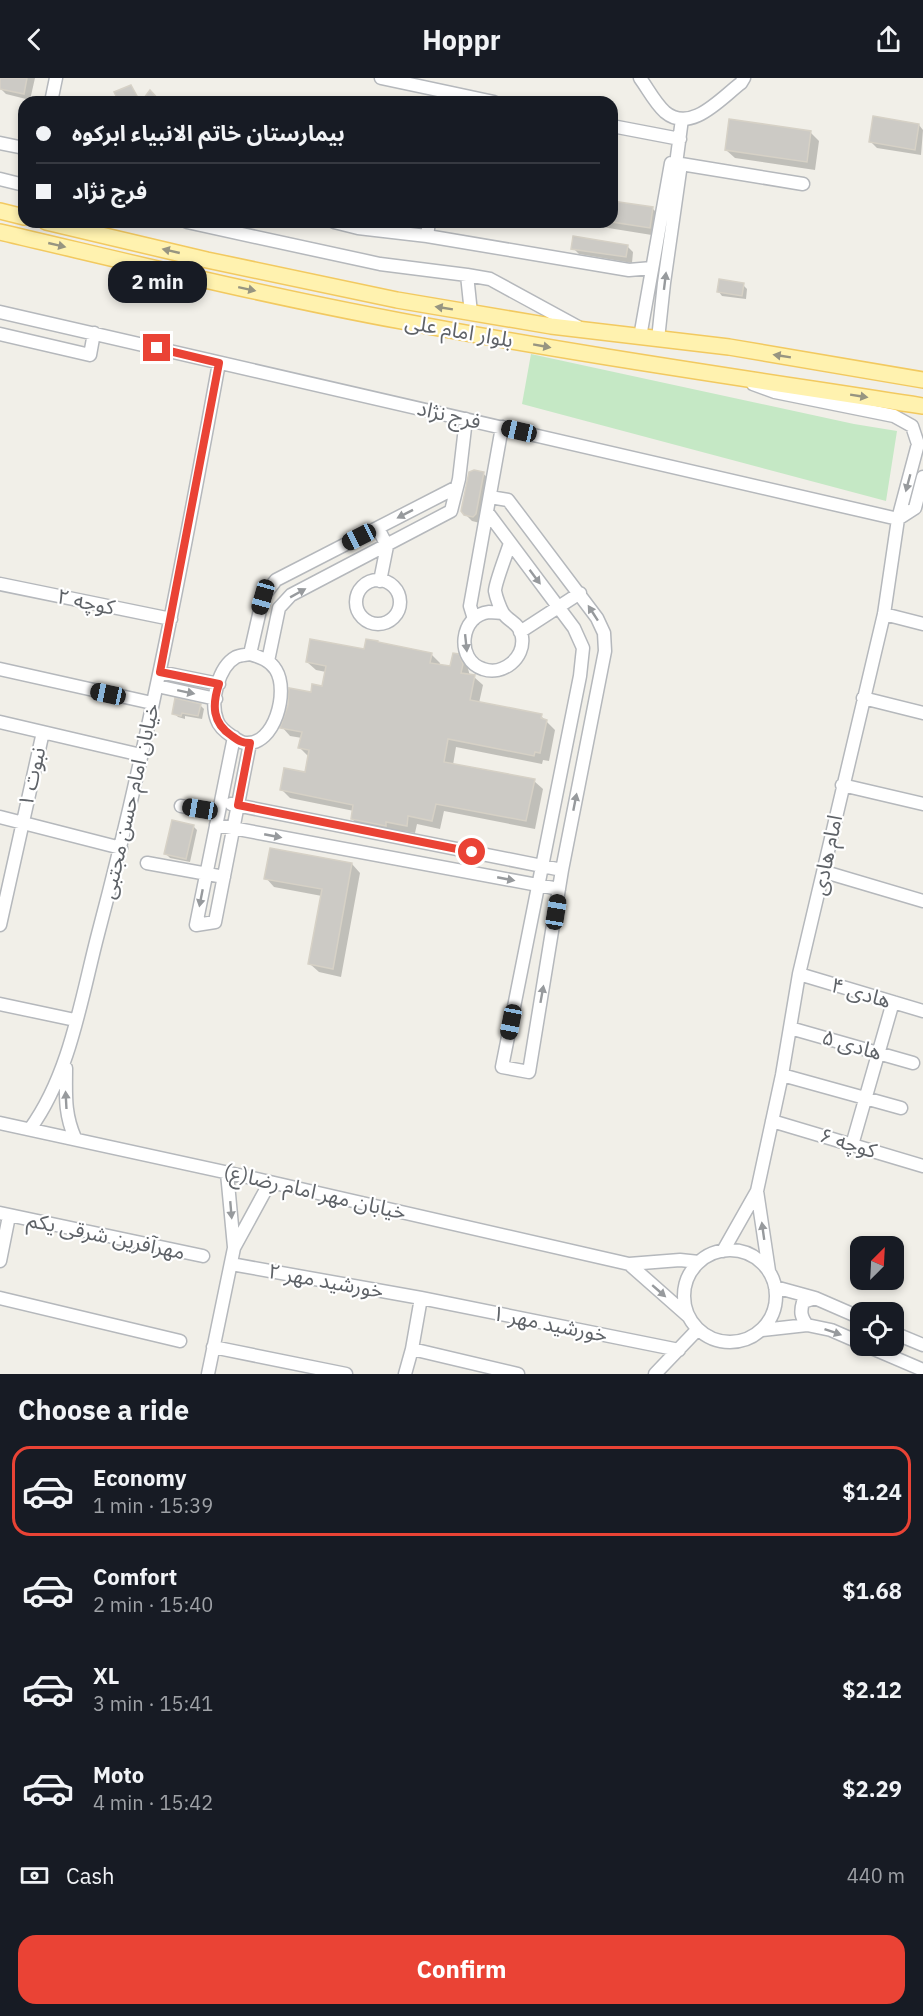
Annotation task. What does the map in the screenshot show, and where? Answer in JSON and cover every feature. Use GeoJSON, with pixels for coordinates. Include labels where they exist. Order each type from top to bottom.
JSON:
{"type":"FeatureCollection","features":[{"type":"Feature","properties":{"kind":"main road"},"geometry":{"type":"LineString","coordinates":[[0,211],[18,216]]}},
{"type":"Feature","properties":{"kind":"main road","name":"بلوار امام علی"},"geometry":{"type":"LineString","coordinates":[[71,228],[207,260],[397,300],[584,330],[729,347],[923,380]]}},
{"type":"Feature","properties":{"kind":"main road","name":"بلوار امام علی"},"geometry":{"type":"LineString","coordinates":[[0,232],[222,284],[399,321],[732,377],[923,406]]}},
{"type":"Feature","properties":{"kind":"main road"},"geometry":{"type":"LineString","coordinates":[[518,342],[521,321]]}},
{"type":"Feature","properties":{"kind":"street"},"geometry":{"type":"LineString","coordinates":[[52,96],[56,78]]}},
{"type":"Feature","properties":{"kind":"street"},"geometry":{"type":"LineString","coordinates":[[381,78],[443,96]]}},
{"type":"Feature","properties":{"kind":"street"},"geometry":{"type":"LineString","coordinates":[[640,78],[664,111],[674,118],[682,119],[698,117],[741,83],[744,78]]}},
{"type":"Feature","properties":{"kind":"street"},"geometry":{"type":"LineString","coordinates":[[658,339],[679,164],[682,119]]}},
{"type":"Feature","properties":{"kind":"street"},"geometry":{"type":"LineString","coordinates":[[618,127],[680,139]]}},
{"type":"Feature","properties":{"kind":"street"},"geometry":{"type":"LineString","coordinates":[[0,143],[18,147]]}},
{"type":"Feature","properties":{"kind":"street"},"geometry":{"type":"LineString","coordinates":[[640,337],[671,163],[803,184]]}},
{"type":"Feature","properties":{"kind":"street"},"geometry":{"type":"LineString","coordinates":[[0,179],[18,183]]}},
{"type":"Feature","properties":{"kind":"street"},"geometry":{"type":"LineString","coordinates":[[215,228],[380,264],[467,274],[490,279],[584,330]]}},
{"type":"Feature","properties":{"kind":"street"},"geometry":{"type":"LineString","coordinates":[[358,228],[427,236],[630,270],[652,268]]}},
{"type":"Feature","properties":{"kind":"street"},"geometry":{"type":"LineString","coordinates":[[427,236],[428,228]]}},
{"type":"Feature","properties":{"kind":"street"},"geometry":{"type":"LineString","coordinates":[[467,274],[471,313]]}},
{"type":"Feature","properties":{"kind":"street","name":"فرج نژاد"},"geometry":{"type":"LineString","coordinates":[[0,312],[898,519]]}},
{"type":"Feature","properties":{"kind":"street"},"geometry":{"type":"LineString","coordinates":[[0,334],[90,355],[94,333]]}},
{"type":"Feature","properties":{"kind":"street","name":"خیابان امام حسن مجتبی"},"geometry":{"type":"LineString","coordinates":[[30,1129],[50,1098],[66,1060],[121,848],[171,619],[219,363]]}},
{"type":"Feature","properties":{"kind":"street","name":"امام هادی"},"geometry":{"type":"LineString","coordinates":[[732,377],[775,392],[894,416],[912,426],[918,444],[898,519],[884,614],[842,785],[825,872],[799,974],[782,1075],[757,1191]]}},
{"type":"Feature","properties":{"kind":"street"},"geometry":{"type":"LineString","coordinates":[[268,661],[279,608],[291,596],[451,511],[457,487],[466,419]]}},
{"type":"Feature","properties":{"kind":"street"},"geometry":{"type":"LineString","coordinates":[[474,619],[470,606],[502,427]]}},
{"type":"Feature","properties":{"kind":"street"},"geometry":{"type":"LineString","coordinates":[[898,519],[915,507],[923,477]]}},
{"type":"Feature","properties":{"kind":"street"},"geometry":{"type":"LineString","coordinates":[[250,654],[263,597],[276,580],[457,487]]}},
{"type":"Feature","properties":{"kind":"street"},"geometry":{"type":"LineString","coordinates":[[488,513],[574,628],[583,648],[580,676],[502,1067],[529,1072],[562,870],[604,651],[604,633],[580,593],[508,500],[490,496]]}},
{"type":"Feature","properties":{"kind":"street"},"geometry":{"type":"LineString","coordinates":[[378,528],[387,546],[380,581]]}},
{"type":"Feature","properties":{"kind":"street"},"geometry":{"type":"LineString","coordinates":[[503,614],[495,590],[510,543]]}},
{"type":"Feature","properties":{"kind":"street"},"geometry":{"type":"LineString","coordinates":[[322,556],[330,576]]}},
{"type":"Feature","properties":{"kind":"street","name":"کوچه ۲"},"geometry":{"type":"LineString","coordinates":[[0,584],[171,619]]}},
{"type":"Feature","properties":{"kind":"street"},"geometry":{"type":"LineString","coordinates":[[520,632],[580,593]]}},
{"type":"Feature","properties":{"kind":"street"},"geometry":{"type":"LineString","coordinates":[[488,612],[503,614],[516,622],[522,636],[521,652],[512,664],[498,671],[483,669],[470,660],[464,646],[465,631],[474,619],[488,612]]}},
{"type":"Feature","properties":{"kind":"street"},"geometry":{"type":"LineString","coordinates":[[884,614],[923,624]]}},
{"type":"Feature","properties":{"kind":"street"},"geometry":{"type":"LineString","coordinates":[[250,654],[266,658],[268,661],[277,671],[280,686],[280,701],[275,718],[267,735],[257,742],[242,743],[226,732],[217,722],[216,699],[219,684],[227,665],[236,657],[250,654]]}},
{"type":"Feature","properties":{"kind":"street"},"geometry":{"type":"LineString","coordinates":[[0,669],[152,703]]}},
{"type":"Feature","properties":{"kind":"street"},"geometry":{"type":"LineString","coordinates":[[160,672],[219,684]]}},
{"type":"Feature","properties":{"kind":"street"},"geometry":{"type":"LineString","coordinates":[[157,686],[216,699]]}},
{"type":"Feature","properties":{"kind":"street"},"geometry":{"type":"LineString","coordinates":[[863,698],[923,713]]}},
{"type":"Feature","properties":{"kind":"street"},"geometry":{"type":"LineString","coordinates":[[0,723],[141,755]]}},
{"type":"Feature","properties":{"kind":"street","name":"نبوت ۱"},"geometry":{"type":"LineString","coordinates":[[0,925],[43,732]]}},
{"type":"Feature","properties":{"kind":"street"},"geometry":{"type":"LineString","coordinates":[[234,737],[196,925],[215,922],[250,743]]}},
{"type":"Feature","properties":{"kind":"street"},"geometry":{"type":"LineString","coordinates":[[842,785],[923,804]]}},
{"type":"Feature","properties":{"kind":"street"},"geometry":{"type":"LineString","coordinates":[[181,806],[218,813],[238,805],[562,870]]}},
{"type":"Feature","properties":{"kind":"street"},"geometry":{"type":"LineString","coordinates":[[218,813],[233,829],[559,889]]}},
{"type":"Feature","properties":{"kind":"street"},"geometry":{"type":"LineString","coordinates":[[0,818],[121,848]]}},
{"type":"Feature","properties":{"kind":"street"},"geometry":{"type":"LineString","coordinates":[[147,862],[224,877]]}},
{"type":"Feature","properties":{"kind":"street"},"geometry":{"type":"LineString","coordinates":[[825,872],[923,901]]}},
{"type":"Feature","properties":{"kind":"street","name":"هادی ۴"},"geometry":{"type":"LineString","coordinates":[[799,974],[923,1011]]}},
{"type":"Feature","properties":{"kind":"street"},"geometry":{"type":"LineString","coordinates":[[852,1145],[892,1002]]}},
{"type":"Feature","properties":{"kind":"street"},"geometry":{"type":"LineString","coordinates":[[0,1004],[75,1020]]}},
{"type":"Feature","properties":{"kind":"street","name":"هادی ۵"},"geometry":{"type":"LineString","coordinates":[[790,1028],[913,1063]]}},
{"type":"Feature","properties":{"kind":"street","name":"خیابان امام حسن مجتبی"},"geometry":{"type":"LineString","coordinates":[[66,1060],[65,1100],[68,1122],[75,1138]]}},
{"type":"Feature","properties":{"kind":"street"},"geometry":{"type":"LineString","coordinates":[[782,1075],[901,1108]]}},
{"type":"Feature","properties":{"kind":"street","name":"کوچه ۶"},"geometry":{"type":"LineString","coordinates":[[772,1121],[923,1166]]}},
{"type":"Feature","properties":{"kind":"street","name":"خیابان مهر امام رضا(ع)"},"geometry":{"type":"LineString","coordinates":[[0,1123],[628,1264]]}},
{"type":"Feature","properties":{"kind":"street"},"geometry":{"type":"LineString","coordinates":[[208,1374],[234,1248],[227,1173]]}},
{"type":"Feature","properties":{"kind":"street"},"geometry":{"type":"LineString","coordinates":[[234,1248],[270,1182]]}},
{"type":"Feature","properties":{"kind":"street"},"geometry":{"type":"LineString","coordinates":[[723,1251],[757,1191]]}},
{"type":"Feature","properties":{"kind":"street"},"geometry":{"type":"LineString","coordinates":[[757,1191],[776,1302],[771,1317],[762,1330]]}},
{"type":"Feature","properties":{"kind":"street"},"geometry":{"type":"LineString","coordinates":[[0,1261],[5,1215]]}},
{"type":"Feature","properties":{"kind":"street","name":"مهرآفرین شرقی یکم"},"geometry":{"type":"LineString","coordinates":[[5,1215],[203,1256]]}},
{"type":"Feature","properties":{"kind":"street"},"geometry":{"type":"LineString","coordinates":[[689,1317],[684,1303],[689,1274],[699,1262],[714,1253],[741,1251],[757,1259],[769,1271]]}},
{"type":"Feature","properties":{"kind":"street"},"geometry":{"type":"LineString","coordinates":[[628,1264],[680,1260],[699,1262]]}},
{"type":"Feature","properties":{"kind":"street","name":"خورشید مهر ۲"},"geometry":{"type":"LineString","coordinates":[[231,1264],[421,1298]]}},
{"type":"Feature","properties":{"kind":"street"},"geometry":{"type":"LineString","coordinates":[[628,1264],[689,1317],[698,1329],[723,1342],[744,1340],[762,1330],[807,1325],[831,1330],[850,1338]]}},
{"type":"Feature","properties":{"kind":"street"},"geometry":{"type":"LineString","coordinates":[[775,1287],[815,1298],[850,1313]]}},
{"type":"Feature","properties":{"kind":"street"},"geometry":{"type":"LineString","coordinates":[[0,1298],[180,1341]]}},
{"type":"Feature","properties":{"kind":"street"},"geometry":{"type":"LineString","coordinates":[[405,1374],[421,1298]]}},
{"type":"Feature","properties":{"kind":"street","name":"خورشید مهر ۱"},"geometry":{"type":"LineString","coordinates":[[421,1298],[680,1350]]}},
{"type":"Feature","properties":{"kind":"street"},"geometry":{"type":"LineString","coordinates":[[807,1325],[802,1318],[803,1302],[815,1298]]}},
{"type":"Feature","properties":{"kind":"street"},"geometry":{"type":"LineString","coordinates":[[655,1374],[698,1329]]}},
{"type":"Feature","properties":{"kind":"street"},"geometry":{"type":"LineString","coordinates":[[904,1337],[923,1345]]}},
{"type":"Feature","properties":{"kind":"street"},"geometry":{"type":"LineString","coordinates":[[213,1347],[345,1374]]}},
{"type":"Feature","properties":{"kind":"street"},"geometry":{"type":"LineString","coordinates":[[412,1349],[518,1374]]}},
{"type":"Feature","properties":{"kind":"street"},"geometry":{"type":"LineString","coordinates":[[890,1356],[923,1370]]}},
{"type":"Feature","properties":{"kind":"green space"},"geometry":{"type":"Polygon","coordinates":[[[531,354],[854,424],[897,431],[886,501],[522,404],[531,354]]]}},
{"type":"Feature","properties":{"kind":"building"},"geometry":{"type":"Polygon","coordinates":[[[0,78],[27,78],[24,94],[0,89],[0,78]]]}},
{"type":"Feature","properties":{"kind":"building"},"geometry":{"type":"Polygon","coordinates":[[[131,85],[137,96],[116,96],[114,92],[131,85]]]}},
{"type":"Feature","properties":{"kind":"building"},"geometry":{"type":"Polygon","coordinates":[[[150,90],[156,96],[146,96],[150,90]]]}},
{"type":"Feature","properties":{"kind":"building"},"geometry":{"type":"Polygon","coordinates":[[[873,116],[919,124],[915,150],[869,142],[873,116]]]}},
{"type":"Feature","properties":{"kind":"building"},"geometry":{"type":"Polygon","coordinates":[[[729,119],[811,131],[807,162],[725,150],[729,119]]]}},
{"type":"Feature","properties":{"kind":"building"},"geometry":{"type":"Polygon","coordinates":[[[618,202],[653,207],[650,228],[618,223],[618,202]]]}},
{"type":"Feature","properties":{"kind":"building"},"geometry":{"type":"Polygon","coordinates":[[[573,236],[628,245],[626,257],[571,249],[573,236]]]}},
{"type":"Feature","properties":{"kind":"building"},"geometry":{"type":"Polygon","coordinates":[[[719,279],[744,283],[742,296],[717,292],[719,279]]]}},
{"type":"Feature","properties":{"kind":"building"},"geometry":{"type":"Polygon","coordinates":[[[474,470],[484,472],[476,514],[473,517],[464,515],[461,511],[469,472],[474,470]]]}},
{"type":"Feature","properties":{"kind":"building"},"geometry":{"type":"Polygon","coordinates":[[[310,639],[364,649],[366,639],[378,641],[432,653],[430,663],[450,666],[453,653],[459,654],[463,664],[461,673],[475,675],[470,700],[542,714],[541,718],[547,720],[540,753],[535,752],[534,756],[448,739],[444,762],[535,779],[526,821],[436,804],[432,821],[408,816],[407,826],[386,822],[386,826],[351,819],[353,805],[280,790],[284,768],[305,772],[309,750],[298,748],[302,732],[280,728],[288,705],[289,688],[311,692],[312,684],[322,686],[326,666],[306,662],[310,639]]]}},
{"type":"Feature","properties":{"kind":"building"},"geometry":{"type":"Polygon","coordinates":[[[175,698],[201,704],[198,716],[172,714],[175,698]]]}},
{"type":"Feature","properties":{"kind":"building"},"geometry":{"type":"Polygon","coordinates":[[[172,820],[194,825],[186,859],[164,854],[172,820]]]}},
{"type":"Feature","properties":{"kind":"building"},"geometry":{"type":"Polygon","coordinates":[[[270,848],[352,863],[333,969],[308,964],[322,889],[264,879],[270,848]]]}},
{"type":"Feature","properties":{"kind":"route"},"geometry":{"type":"LineString","coordinates":[[157,348],[219,363],[160,672],[219,684],[215,706],[217,722],[226,732],[242,743],[250,743],[238,805],[472,852]]}}]}
